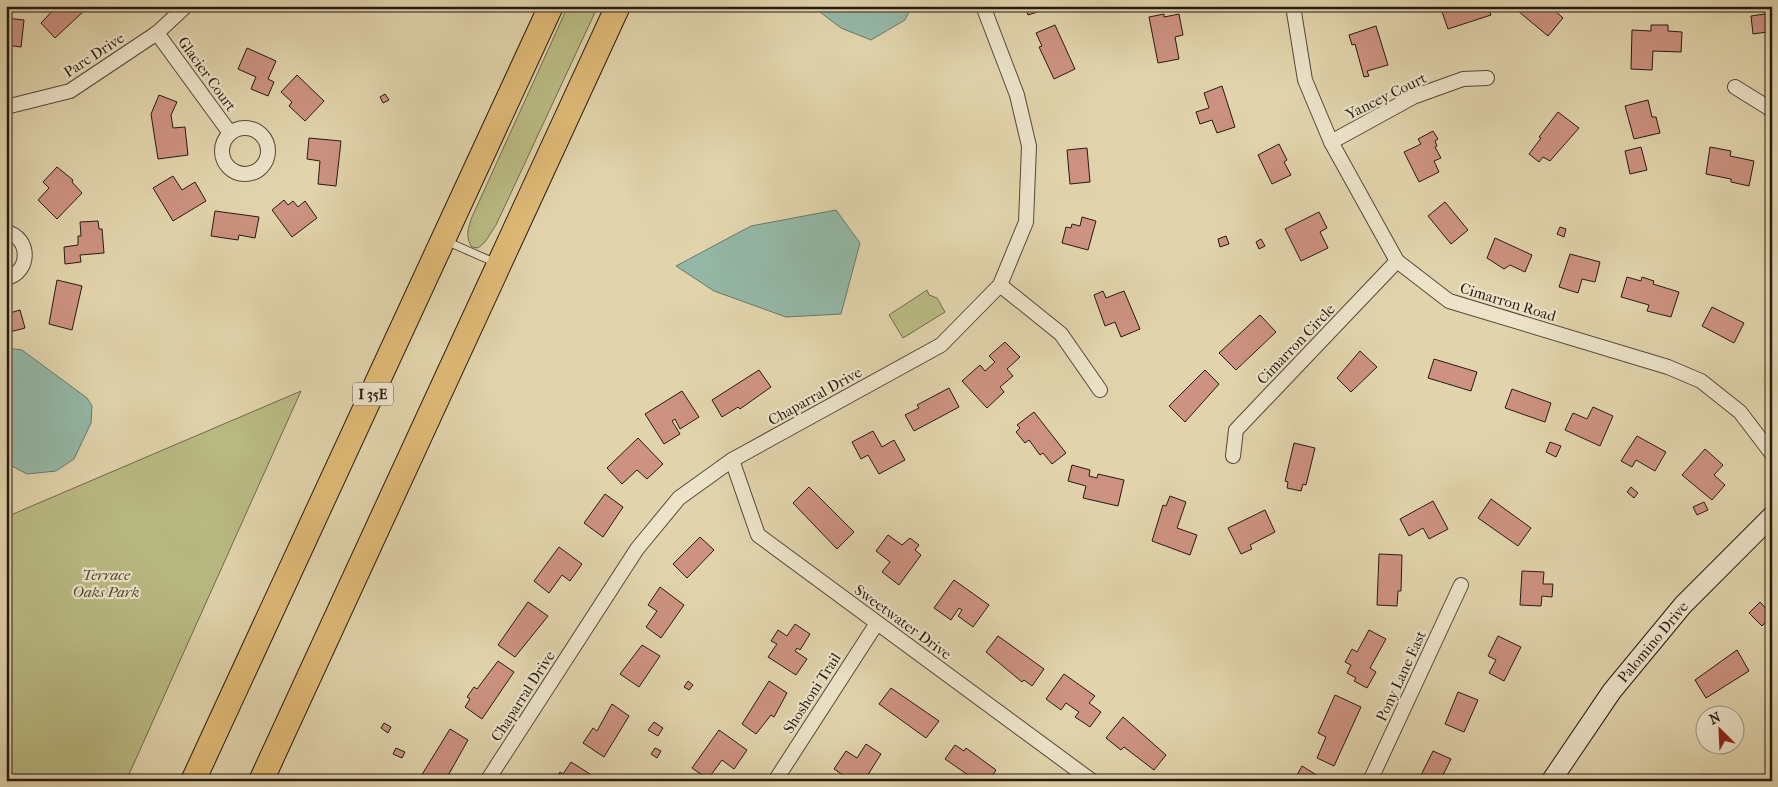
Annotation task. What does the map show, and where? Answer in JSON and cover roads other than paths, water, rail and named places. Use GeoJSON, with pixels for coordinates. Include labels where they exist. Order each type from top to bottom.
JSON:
{"type":"FeatureCollection","features":[{"type":"Feature","properties":{"kind":"highway","name":"I 35E"},"geometry":{"type":"LineString","coordinates":[[193,781],[551,6]]}},
{"type":"Feature","properties":{"kind":"highway"},"geometry":{"type":"LineString","coordinates":[[262,781],[618,6]]}},
{"type":"Feature","properties":{"kind":"street","name":"Parc Drive"},"geometry":{"type":"LineString","coordinates":[[6,107],[70,91],[157,33],[186,6]]}},
{"type":"Feature","properties":{"kind":"street","name":"Chaparral Drive"},"geometry":{"type":"LineString","coordinates":[[487,781],[637,549],[679,498],[732,460],[941,345],[1000,285],[1026,222],[1029,146],[1017,95],[983,6]]}},
{"type":"Feature","properties":{"kind":"street","name":"Cimarron Road"},"geometry":{"type":"LineString","coordinates":[[1293,6],[1305,80],[1331,142],[1397,261],[1449,301],[1668,367],[1700,381],[1740,412],[1772,454]]}},
{"type":"Feature","properties":{"kind":"street","name":"Glacier Court"},"geometry":{"type":"LineString","coordinates":[[157,33],[230,133]]}},
{"type":"Feature","properties":{"kind":"street","name":"Yancey Court"},"geometry":{"type":"LineString","coordinates":[[1331,142],[1413,97],[1463,79],[1487,78]]}},
{"type":"Feature","properties":{"kind":"street"},"geometry":{"type":"LineString","coordinates":[[1735,87],[1772,110]]}},
{"type":"Feature","properties":{"kind":"street"},"geometry":{"type":"LineString","coordinates":[[6,232],[18,238],[23,245],[25,255],[24,264],[18,272],[6,278]]}},
{"type":"Feature","properties":{"kind":"street","name":"Cimarron Circle"},"geometry":{"type":"LineString","coordinates":[[1233,456],[1236,430],[1397,261]]}},
{"type":"Feature","properties":{"kind":"street"},"geometry":{"type":"LineString","coordinates":[[1000,285],[1061,334],[1100,390]]}},
{"type":"Feature","properties":{"kind":"street","name":"Sweetwater Drive"},"geometry":{"type":"LineString","coordinates":[[732,460],[758,535],[1092,781]]}},
{"type":"Feature","properties":{"kind":"street","name":"Palomino Drive"},"geometry":{"type":"LineString","coordinates":[[1551,781],[1612,690],[1682,605],[1772,516]]}},
{"type":"Feature","properties":{"kind":"street","name":"Pony Lane East"},"geometry":{"type":"LineString","coordinates":[[1370,781],[1461,585]]}},
{"type":"Feature","properties":{"kind":"street","name":"Shoshoni Trail"},"geometry":{"type":"LineString","coordinates":[[775,781],[877,624]]}},
{"type":"Feature","properties":{"kind":"lane"},"geometry":{"type":"LineString","coordinates":[[444,240],[500,264]]}},
{"type":"Feature","properties":{"kind":"park label","name":"Terrace Oaks Park"},"geometry":{"type":"Point","coordinates":[106,584]}}]}
